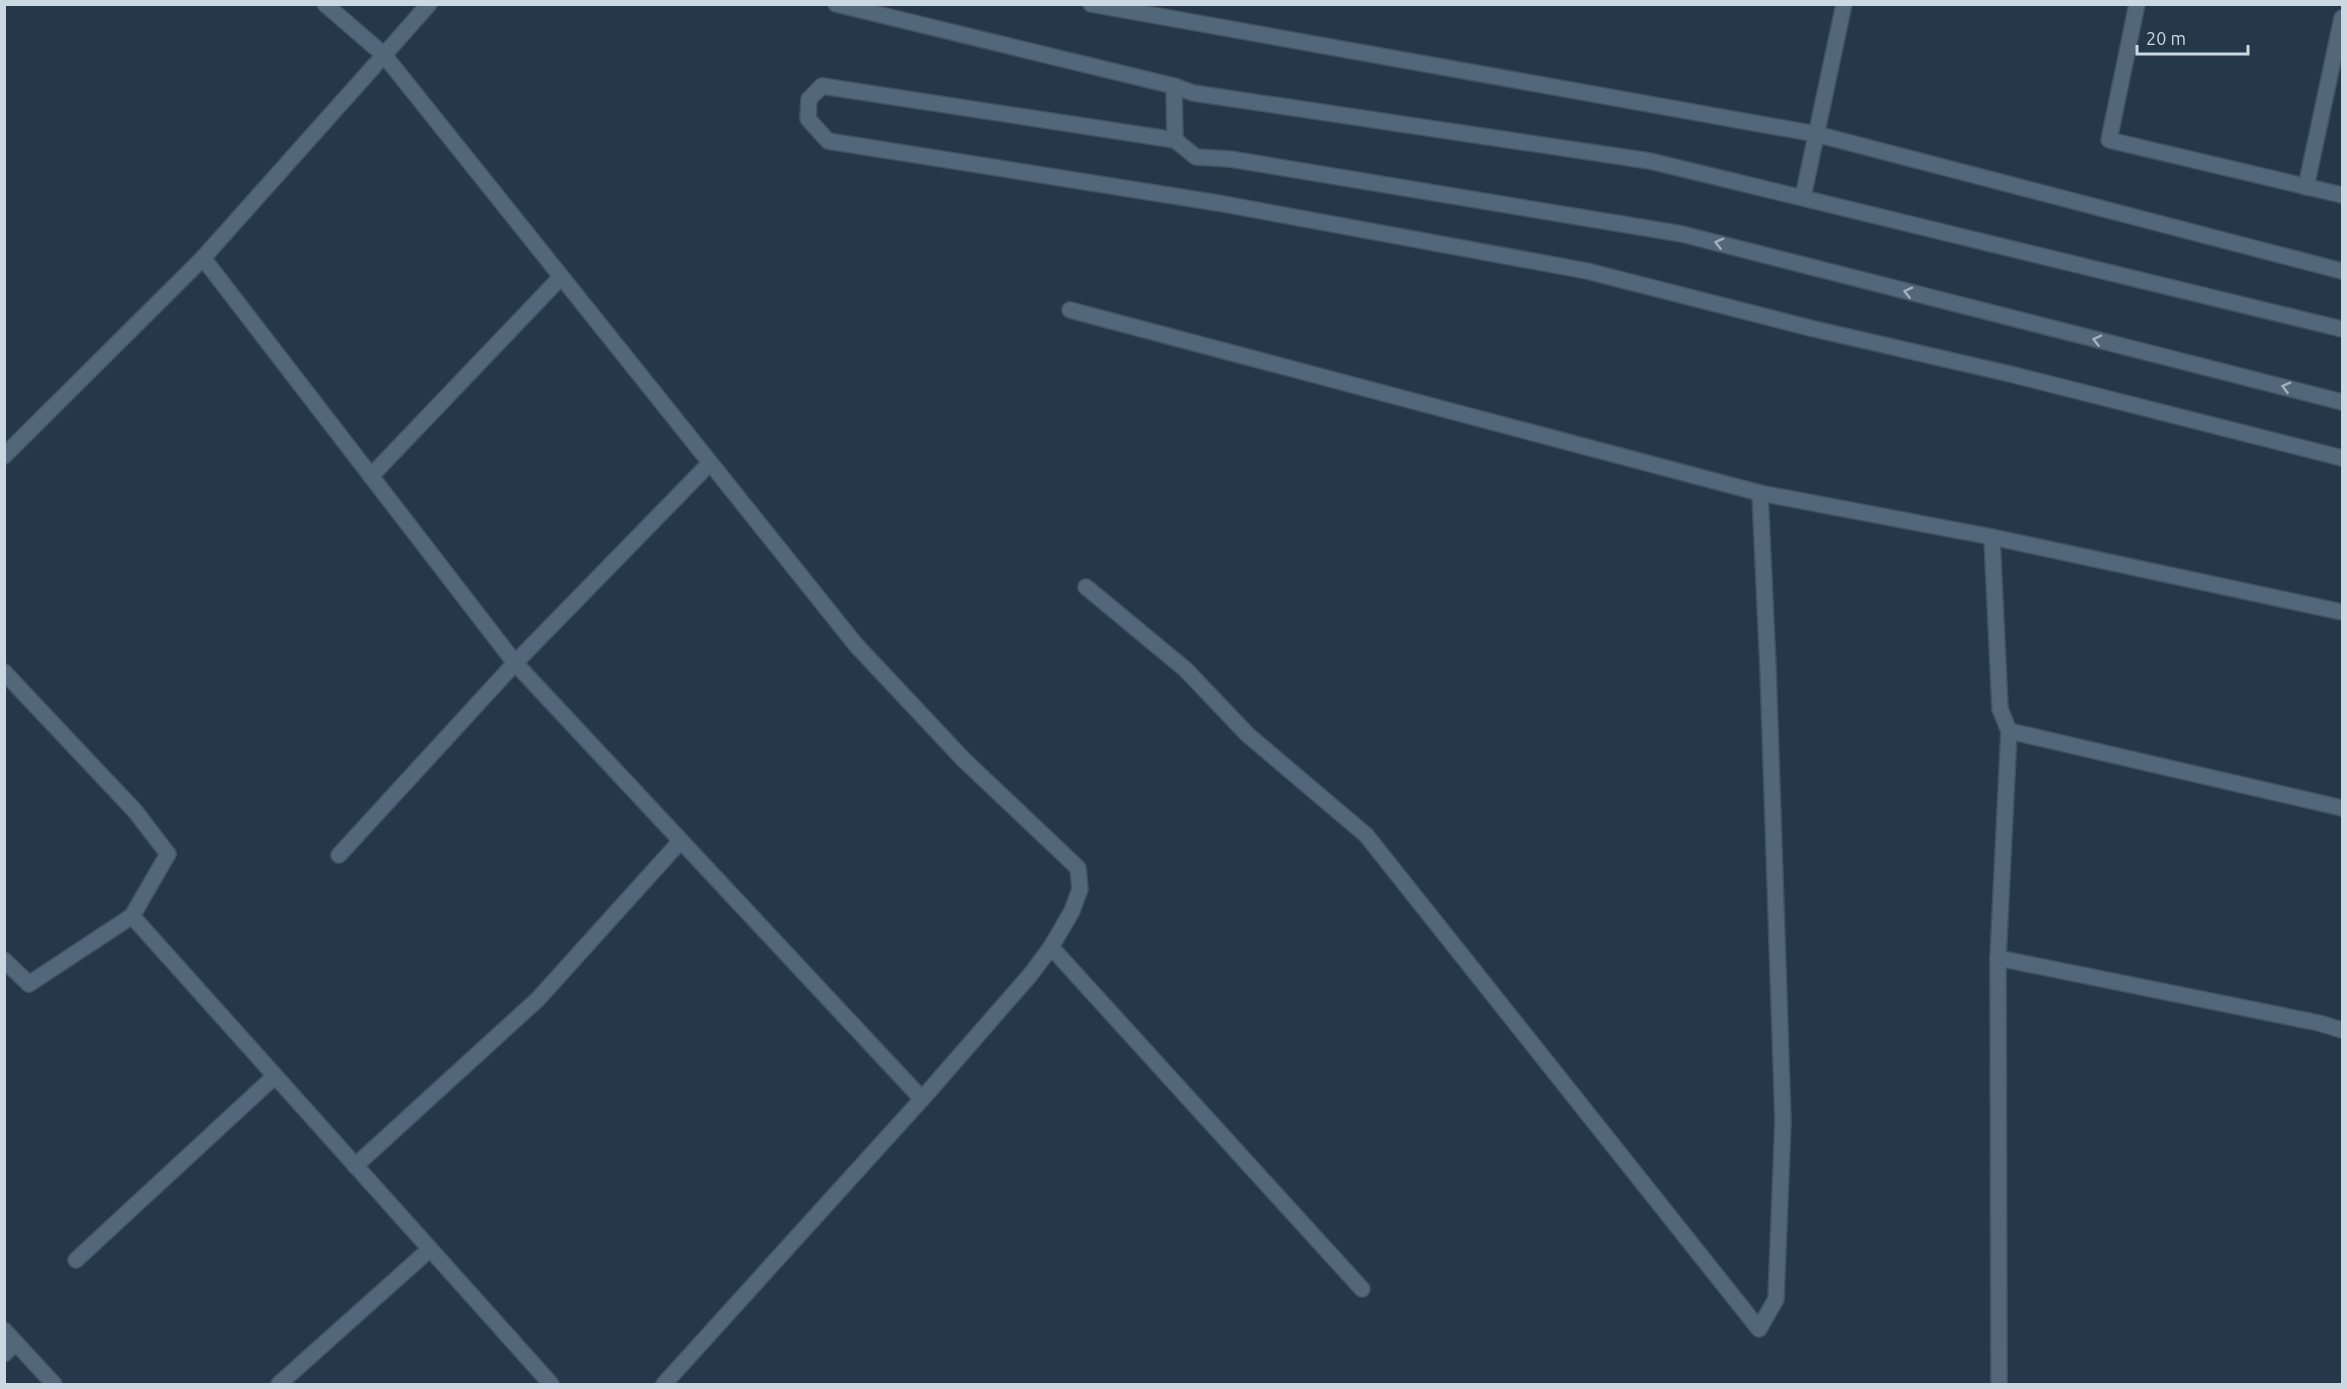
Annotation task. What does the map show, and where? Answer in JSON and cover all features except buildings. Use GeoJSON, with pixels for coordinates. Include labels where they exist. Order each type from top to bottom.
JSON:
{"type":"FeatureCollection","features":[{"type":"Feature","properties":{"kind":"street"},"geometry":{"type":"LineString","coordinates":[[325,4],[384,55],[856,645],[963,759],[1078,868],[1080,889],[1072,911],[1051,947],[1031,974],[922,1099],[664,1384]]}},
{"type":"Feature","properties":{"kind":"street"},"geometry":{"type":"LineString","coordinates":[[4,456],[203,258],[429,4]]}},
{"type":"Feature","properties":{"kind":"street"},"geometry":{"type":"LineString","coordinates":[[836,4],[1174,86],[1193,93],[1650,161],[2343,329]]}},
{"type":"Feature","properties":{"kind":"street"},"geometry":{"type":"LineString","coordinates":[[1091,4],[1816,134],[2343,271]]}},
{"type":"Feature","properties":{"kind":"street"},"geometry":{"type":"LineString","coordinates":[[1803,197],[1844,4]]}},
{"type":"Feature","properties":{"kind":"street"},"geometry":{"type":"LineString","coordinates":[[2137,4],[2109,140],[2343,195]]}},
{"type":"Feature","properties":{"kind":"street"},"geometry":{"type":"LineString","coordinates":[[2306,187],[2343,18]]}},
{"type":"Feature","properties":{"kind":"street"},"geometry":{"type":"LineString","coordinates":[[2343,402],[1682,234],[1230,159],[1196,157],[1175,140],[822,86],[809,99],[808,119],[828,141],[1218,203],[1587,271],[2343,458]]}},
{"type":"Feature","properties":{"kind":"street"},"geometry":{"type":"LineString","coordinates":[[1174,86],[1175,140]]}},
{"type":"Feature","properties":{"kind":"street"},"geometry":{"type":"LineString","coordinates":[[203,258],[514,663],[922,1099]]}},
{"type":"Feature","properties":{"kind":"street"},"geometry":{"type":"LineString","coordinates":[[371,476],[561,277]]}},
{"type":"Feature","properties":{"kind":"street"},"geometry":{"type":"LineString","coordinates":[[1070,310],[1760,493],[1992,537],[2343,612]]}},
{"type":"Feature","properties":{"kind":"street"},"geometry":{"type":"LineString","coordinates":[[339,855],[514,663],[710,463]]}},
{"type":"Feature","properties":{"kind":"street"},"geometry":{"type":"LineString","coordinates":[[1086,587],[1185,669],[1248,735],[1366,835],[1759,1329],[1776,1299],[1783,1121],[1769,680],[1760,493]]}},
{"type":"Feature","properties":{"kind":"street"},"geometry":{"type":"LineString","coordinates":[[1992,537],[2000,709],[2009,731],[1998,958],[1999,1384]]}},
{"type":"Feature","properties":{"kind":"street"},"geometry":{"type":"LineString","coordinates":[[4,672],[135,811],[168,854],[132,916],[29,984],[4,960]]}},
{"type":"Feature","properties":{"kind":"street"},"geometry":{"type":"LineString","coordinates":[[2009,731],[2343,808]]}},
{"type":"Feature","properties":{"kind":"street"},"geometry":{"type":"LineString","coordinates":[[355,1166],[538,999],[677,845],[678,838]]}},
{"type":"Feature","properties":{"kind":"street"},"geometry":{"type":"LineString","coordinates":[[132,916],[551,1384]]}},
{"type":"Feature","properties":{"kind":"street"},"geometry":{"type":"LineString","coordinates":[[1051,947],[1362,1288]]}},
{"type":"Feature","properties":{"kind":"street"},"geometry":{"type":"LineString","coordinates":[[1998,958],[2319,1023],[2343,1030]]}},
{"type":"Feature","properties":{"kind":"street"},"geometry":{"type":"LineString","coordinates":[[76,1260],[275,1076]]}},
{"type":"Feature","properties":{"kind":"street"},"geometry":{"type":"LineString","coordinates":[[279,1384],[430,1249]]}},
{"type":"Feature","properties":{"kind":"street"},"geometry":{"type":"LineString","coordinates":[[4,1330],[54,1384]]}},
{"type":"Feature","properties":{"kind":"street"},"geometry":{"type":"LineString","coordinates":[[4,1354],[16,1343]]}}]}
